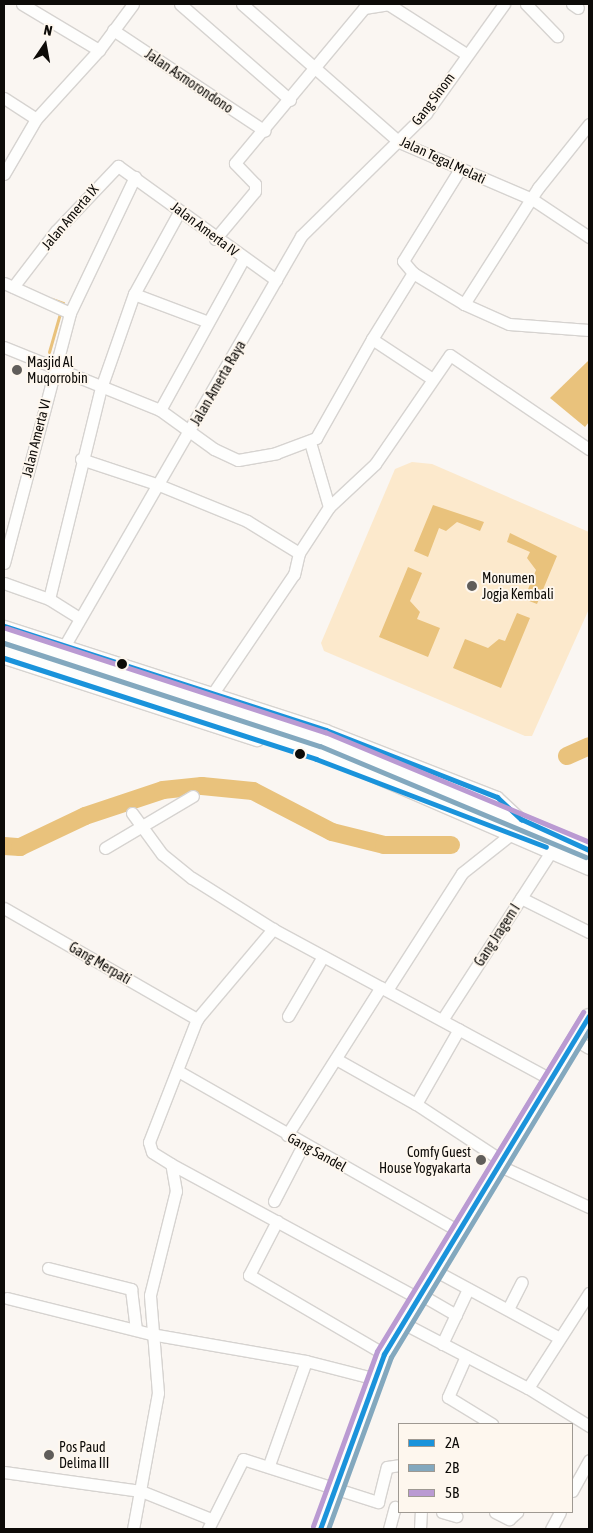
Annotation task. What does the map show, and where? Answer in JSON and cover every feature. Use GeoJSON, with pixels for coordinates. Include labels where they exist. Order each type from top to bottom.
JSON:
{"type":"FeatureCollection","features":[{"type":"Feature","properties":{"kind":"highway"},"geometry":{"type":"LineString","coordinates":[[4,635],[324,738],[515,829],[552,850],[589,867]]}},
{"type":"Feature","properties":{"kind":"highway"},"geometry":{"type":"LineString","coordinates":[[4,647],[253,733],[335,757],[515,829],[589,850]]}},
{"type":"Feature","properties":{"kind":"main road"},"geometry":{"type":"LineString","coordinates":[[320,1529],[332,1487],[372,1378],[384,1354],[417,1295],[589,1016]]}},
{"type":"Feature","properties":{"kind":"street"},"geometry":{"type":"LineString","coordinates":[[22,4],[99,50]]}},
{"type":"Feature","properties":{"kind":"street"},"geometry":{"type":"LineString","coordinates":[[180,4],[290,100]]}},
{"type":"Feature","properties":{"kind":"street","name":"Jalan Tegal Melati"},"geometry":{"type":"LineString","coordinates":[[242,4],[317,66],[399,142],[532,199],[589,237]]}},
{"type":"Feature","properties":{"kind":"street"},"geometry":{"type":"LineString","coordinates":[[215,239],[254,191],[254,184],[235,163],[265,131],[317,66],[336,37],[363,6],[383,4],[466,54]]}},
{"type":"Feature","properties":{"kind":"street","name":"Gang Sinom"},"geometry":{"type":"LineString","coordinates":[[399,142],[426,113],[466,54],[504,4]]}},
{"type":"Feature","properties":{"kind":"street"},"geometry":{"type":"LineString","coordinates":[[526,4],[557,36]]}},
{"type":"Feature","properties":{"kind":"street"},"geometry":{"type":"LineString","coordinates":[[4,174],[36,119],[99,50],[128,5]]}},
{"type":"Feature","properties":{"kind":"street","name":"Jalan Asmorondono"},"geometry":{"type":"LineString","coordinates":[[113,30],[265,131]]}},
{"type":"Feature","properties":{"kind":"street"},"geometry":{"type":"LineString","coordinates":[[4,98],[36,119]]}},
{"type":"Feature","properties":{"kind":"street"},"geometry":{"type":"LineString","coordinates":[[464,304],[532,199],[589,124]]}},
{"type":"Feature","properties":{"kind":"street","name":"Jalan Amerta Raya"},"geometry":{"type":"LineString","coordinates":[[65,646],[301,236],[399,142]]}},
{"type":"Feature","properties":{"kind":"street","name":"Jalan Amerta IX"},"geometry":{"type":"LineString","coordinates":[[8,285],[111,168],[118,166],[135,177]]}},
{"type":"Feature","properties":{"kind":"street"},"geometry":{"type":"LineString","coordinates":[[460,169],[402,256],[412,273],[464,304],[509,324],[589,330]]}},
{"type":"Feature","properties":{"kind":"street","name":"Jalan Amerta IV"},"geometry":{"type":"LineString","coordinates":[[135,177],[215,239],[276,280]]}},
{"type":"Feature","properties":{"kind":"street","name":"Jalan Amerta VI"},"geometry":{"type":"LineString","coordinates":[[4,563],[70,313],[135,177]]}},
{"type":"Feature","properties":{"kind":"street"},"geometry":{"type":"LineString","coordinates":[[49,599],[101,388],[134,294],[179,212]]}},
{"type":"Feature","properties":{"kind":"street"},"geometry":{"type":"LineString","coordinates":[[160,410],[206,321],[244,258]]}},
{"type":"Feature","properties":{"kind":"street"},"geometry":{"type":"LineString","coordinates":[[4,347],[101,388],[160,410],[189,433],[238,460],[310,442],[339,402],[372,339],[412,273]]}},
{"type":"Feature","properties":{"kind":"street"},"geometry":{"type":"LineString","coordinates":[[8,285],[70,313]]}},
{"type":"Feature","properties":{"kind":"street"},"geometry":{"type":"LineString","coordinates":[[134,294],[206,321]]}},
{"type":"Feature","properties":{"kind":"street"},"geometry":{"type":"LineString","coordinates":[[372,339],[431,378]]}},
{"type":"Feature","properties":{"kind":"street"},"geometry":{"type":"LineString","coordinates":[[213,693],[294,574],[299,553],[329,507],[374,464],[446,357],[454,356],[589,449]]}},
{"type":"Feature","properties":{"kind":"street"},"geometry":{"type":"LineString","coordinates":[[310,442],[329,507]]}},
{"type":"Feature","properties":{"kind":"street"},"geometry":{"type":"LineString","coordinates":[[82,459],[159,485],[247,521],[299,553]]}},
{"type":"Feature","properties":{"kind":"street"},"geometry":{"type":"LineString","coordinates":[[4,583],[49,599],[80,618]]}},
{"type":"Feature","properties":{"kind":"street"},"geometry":{"type":"LineString","coordinates":[[4,626],[326,730],[497,797],[515,829],[462,873],[336,1059],[287,1136]]}},
{"type":"Feature","properties":{"kind":"street"},"geometry":{"type":"LineString","coordinates":[[4,658],[253,733]]}},
{"type":"Feature","properties":{"kind":"street"},"geometry":{"type":"LineString","coordinates":[[106,848],[193,796]]}},
{"type":"Feature","properties":{"kind":"street"},"geometry":{"type":"LineString","coordinates":[[132,813],[162,854],[192,878],[273,929],[550,1079]]}},
{"type":"Feature","properties":{"kind":"street","name":"Gang Jragem I"},"geometry":{"type":"LineString","coordinates":[[442,1020],[552,850]]}},
{"type":"Feature","properties":{"kind":"street"},"geometry":{"type":"LineString","coordinates":[[521,898],[589,932]]}},
{"type":"Feature","properties":{"kind":"street","name":"Gang Merpati"},"geometry":{"type":"LineString","coordinates":[[4,908],[197,1019]]}},
{"type":"Feature","properties":{"kind":"street"},"geometry":{"type":"LineString","coordinates":[[273,929],[197,1019],[149,1142],[152,1152],[277,1221],[456,1315]]}},
{"type":"Feature","properties":{"kind":"street"},"geometry":{"type":"LineString","coordinates":[[288,1016],[323,956]]}},
{"type":"Feature","properties":{"kind":"street"},"geometry":{"type":"LineString","coordinates":[[416,1104],[459,1029]]}},
{"type":"Feature","properties":{"kind":"street"},"geometry":{"type":"LineString","coordinates":[[574,1039],[589,1048]]}},
{"type":"Feature","properties":{"kind":"street"},"geometry":{"type":"LineString","coordinates":[[336,1059],[416,1104],[500,1163],[589,1207]]}},
{"type":"Feature","properties":{"kind":"street","name":"Gang Sandel"},"geometry":{"type":"LineString","coordinates":[[178,1071],[287,1136],[457,1230]]}},
{"type":"Feature","properties":{"kind":"street"},"geometry":{"type":"LineString","coordinates":[[274,1201],[304,1145]]}},
{"type":"Feature","properties":{"kind":"street"},"geometry":{"type":"LineString","coordinates":[[132,1529],[141,1491],[158,1393],[151,1334],[150,1295],[176,1191],[171,1164]]}},
{"type":"Feature","properties":{"kind":"street"},"geometry":{"type":"LineString","coordinates":[[277,1221],[249,1275],[384,1354]]}},
{"type":"Feature","properties":{"kind":"street"},"geometry":{"type":"LineString","coordinates":[[48,1268],[131,1289],[136,1330]]}},
{"type":"Feature","properties":{"kind":"street"},"geometry":{"type":"LineString","coordinates":[[434,1270],[558,1337]]}},
{"type":"Feature","properties":{"kind":"street"},"geometry":{"type":"LineString","coordinates":[[508,1309],[522,1282]]}},
{"type":"Feature","properties":{"kind":"street"},"geometry":{"type":"LineString","coordinates":[[442,1344],[468,1288]]}},
{"type":"Feature","properties":{"kind":"street"},"geometry":{"type":"LineString","coordinates":[[528,1388],[558,1337],[589,1292]]}},
{"type":"Feature","properties":{"kind":"street"},"geometry":{"type":"LineString","coordinates":[[6,1298],[151,1334],[306,1362],[372,1378]]}},
{"type":"Feature","properties":{"kind":"street"},"geometry":{"type":"LineString","coordinates":[[401,1322],[528,1388],[569,1420],[589,1426]]}},
{"type":"Feature","properties":{"kind":"street"},"geometry":{"type":"LineString","coordinates":[[466,1356],[448,1397],[490,1423]]}},
{"type":"Feature","properties":{"kind":"street"},"geometry":{"type":"LineString","coordinates":[[269,1465],[306,1362]]}},
{"type":"Feature","properties":{"kind":"street"},"geometry":{"type":"LineString","coordinates":[[573,1489],[589,1460]]}},
{"type":"Feature","properties":{"kind":"street"},"geometry":{"type":"LineString","coordinates":[[4,1472],[141,1491],[209,1524],[239,1461],[269,1465],[397,1507],[389,1529]]}},
{"type":"Feature","properties":{"kind":"street"},"geometry":{"type":"LineString","coordinates":[[378,1502],[387,1467],[398,1465]]}},
{"type":"Feature","properties":{"kind":"street"},"geometry":{"type":"LineString","coordinates":[[417,1513],[420,1529]]}},
{"type":"Feature","properties":{"kind":"street"},"geometry":{"type":"LineString","coordinates":[[446,1513],[456,1516]]}},
{"type":"Feature","properties":{"kind":"street"},"geometry":{"type":"LineString","coordinates":[[497,1513],[510,1519],[516,1513]]}},
{"type":"Feature","properties":{"kind":"street"},"geometry":{"type":"LineString","coordinates":[[551,1529],[559,1513]]}},
{"type":"Feature","properties":{"kind":"shaded area"},"geometry":{"type":"Polygon","coordinates":[[[589,360],[589,422],[585,427],[550,398],[589,360]]]}},
{"type":"Feature","properties":{"kind":"shaded area"},"geometry":{"type":"Polygon","coordinates":[[[412,462],[432,464],[589,532],[589,609],[532,736],[525,736],[324,651],[321,643],[395,469],[412,462]]]}},
{"type":"Feature","properties":{"kind":"shaded area"},"geometry":{"type":"Polygon","coordinates":[[[433,505],[484,522],[480,531],[457,522],[446,531],[439,528],[428,557],[414,551],[433,505]]]}},
{"type":"Feature","properties":{"kind":"shaded area"},"geometry":{"type":"Polygon","coordinates":[[[510,533],[557,556],[537,604],[524,599],[536,570],[527,558],[530,552],[507,542],[510,533]]]}},
{"type":"Feature","properties":{"kind":"shaded area"},"geometry":{"type":"Polygon","coordinates":[[[408,567],[422,573],[410,601],[420,612],[417,619],[440,628],[428,657],[379,637],[408,567]]]}},
{"type":"Feature","properties":{"kind":"shaded area"},"geometry":{"type":"Polygon","coordinates":[[[517,613],[530,618],[501,688],[453,668],[465,639],[488,648],[499,639],[505,641],[517,613]]]}},
{"type":"Feature","properties":{"kind":"waterway"},"geometry":{"type":"LineString","coordinates":[[49,352],[63,303],[52,299]]}},
{"type":"Feature","properties":{"kind":"waterway"},"geometry":{"type":"LineString","coordinates":[[567,756],[589,746]]}},
{"type":"Feature","properties":{"kind":"waterway"},"geometry":{"type":"LineString","coordinates":[[4,846],[20,847],[85,816],[163,790],[202,786],[253,791],[332,832],[384,845],[451,845]]}},
{"type":"Feature","properties":{"kind":"transit line","name":"2A"},"geometry":{"type":"LineString","coordinates":[[4,626],[326,730],[497,797],[521,819],[589,850]]}},
{"type":"Feature","properties":{"kind":"transit line","name":"5B"},"geometry":{"type":"LineString","coordinates":[[6,628],[325,732],[589,842]]}},
{"type":"Feature","properties":{"kind":"transit line","name":"2B"},"geometry":{"type":"LineString","coordinates":[[4,643],[320,746],[586,857]]}},
{"type":"Feature","properties":{"kind":"transit line","name":"2A"},"geometry":{"type":"LineString","coordinates":[[4,658],[316,759],[546,847]]}},
{"type":"Feature","properties":{"kind":"transit line","name":"5B"},"geometry":{"type":"LineString","coordinates":[[313,1526],[377,1351],[583,1012]]}},
{"type":"Feature","properties":{"kind":"transit line","name":"2A"},"geometry":{"type":"LineString","coordinates":[[320,1529],[384,1354],[589,1016]]}},
{"type":"Feature","properties":{"kind":"transit line","name":"2B"},"geometry":{"type":"LineString","coordinates":[[328,1529],[391,1357],[589,1030]]}},
{"type":"Feature","properties":{"kind":"place","name":"Masjid Al Muqorrobin"},"geometry":{"type":"Point","coordinates":[17,370]}},
{"type":"Feature","properties":{"kind":"place","name":"Monumen Jogja Kembali"},"geometry":{"type":"Point","coordinates":[472,586]}},
{"type":"Feature","properties":{"kind":"place","name":"Comfy Guest House Yogyakarta"},"geometry":{"type":"Point","coordinates":[481,1160]}},
{"type":"Feature","properties":{"kind":"place","name":"Pos Paud Delima III"},"geometry":{"type":"Point","coordinates":[49,1455]}}]}
